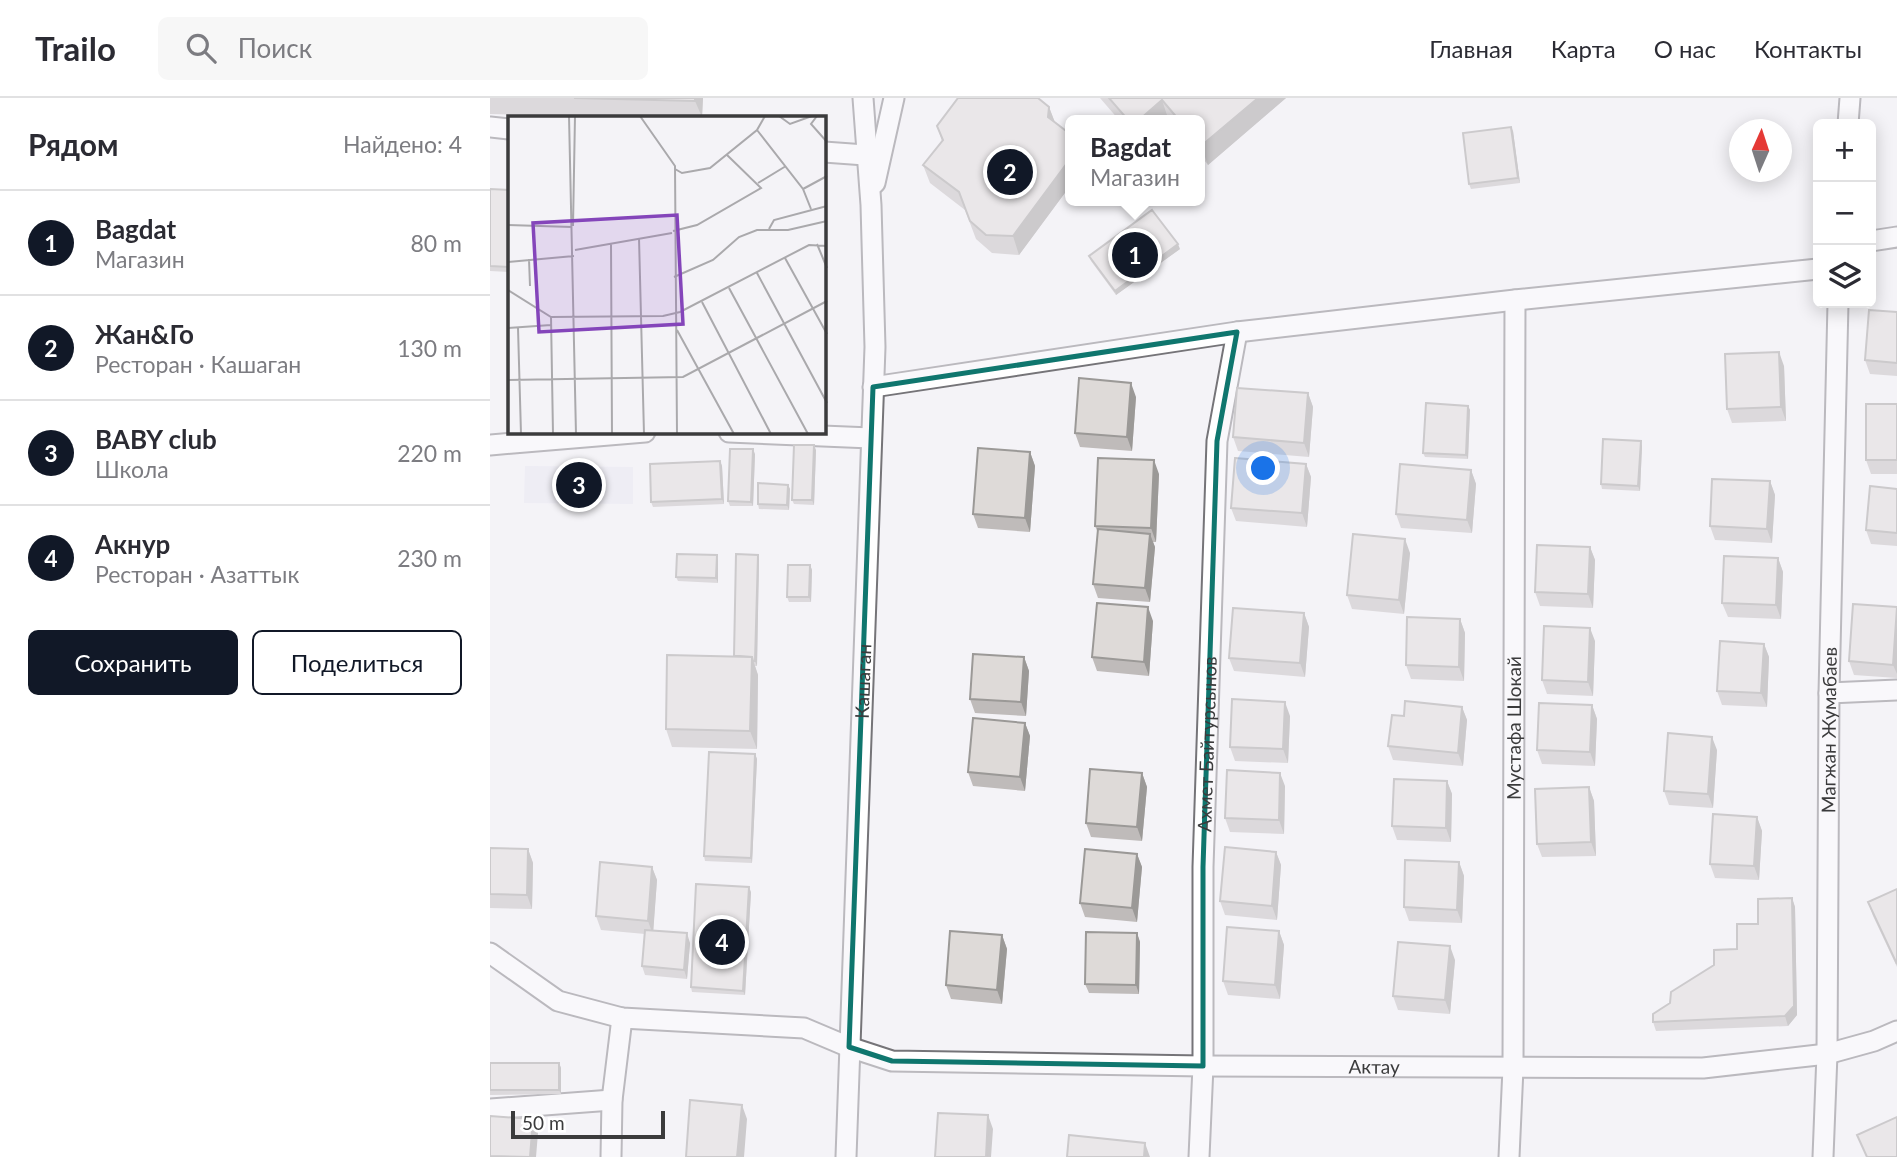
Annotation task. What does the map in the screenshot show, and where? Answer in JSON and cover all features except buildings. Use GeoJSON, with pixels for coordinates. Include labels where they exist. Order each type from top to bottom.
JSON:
{"type":"FeatureCollection","features":[{"type":"Feature","properties":{"kind":"street"},"geometry":{"type":"LineString","coordinates":[[863,98],[874,155]]}},
{"type":"Feature","properties":{"kind":"street"},"geometry":{"type":"LineString","coordinates":[[874,155],[894,98]]}},
{"type":"Feature","properties":{"kind":"street"},"geometry":{"type":"LineString","coordinates":[[1848,119],[1850,98]]}},
{"type":"Feature","properties":{"kind":"street"},"geometry":{"type":"LineString","coordinates":[[490,127],[508,129]]}},
{"type":"Feature","properties":{"kind":"street"},"geometry":{"type":"LineString","coordinates":[[826,152],[874,155]]}},
{"type":"Feature","properties":{"kind":"street","name":"Кашаган"},"geometry":{"type":"LineString","coordinates":[[846,1157],[875,348],[871,205],[874,155]]}},
{"type":"Feature","properties":{"kind":"street"},"geometry":{"type":"LineString","coordinates":[[1876,240],[1897,237]]}},
{"type":"Feature","properties":{"kind":"street"},"geometry":{"type":"LineString","coordinates":[[873,387],[1237,332],[1813,270]]}},
{"type":"Feature","properties":{"kind":"street","name":"Мустафа Шокай"},"geometry":{"type":"LineString","coordinates":[[1508,1157],[1513,1068],[1515,300]]}},
{"type":"Feature","properties":{"kind":"street","name":"Магжан Жумабаев"},"geometry":{"type":"LineString","coordinates":[[1823,1157],[1827,1054],[1829,693],[1838,308]]}},
{"type":"Feature","properties":{"kind":"street","name":"Ахмет Байтурсынов"},"geometry":{"type":"LineString","coordinates":[[1199,1157],[1203,1066],[1203,867],[1217,441],[1237,332]]}},
{"type":"Feature","properties":{"kind":"street"},"geometry":{"type":"LineString","coordinates":[[490,445],[621,434]]}},
{"type":"Feature","properties":{"kind":"street"},"geometry":{"type":"LineString","coordinates":[[776,434],[871,438]]}},
{"type":"Feature","properties":{"kind":"street"},"geometry":{"type":"LineString","coordinates":[[1829,693],[1897,690]]}},
{"type":"Feature","properties":{"kind":"street","name":"Актау"},"geometry":{"type":"LineString","coordinates":[[490,953],[558,1001],[622,1018],[804,1028],[892,1061],[1203,1066],[1703,1068],[1827,1054],[1874,1041],[1897,1031]]}},
{"type":"Feature","properties":{"kind":"street"},"geometry":{"type":"LineString","coordinates":[[611,1157],[612,1100],[622,1018]]}},
{"type":"Feature","properties":{"kind":"street"},"geometry":{"type":"LineString","coordinates":[[490,1109],[612,1100]]}},
{"type":"Feature","properties":{"kind":"highlighted area"},"geometry":{"type":"Polygon","coordinates":[[[1237,332],[1217,441],[1203,867],[1203,1066],[892,1061],[849,1047],[873,387],[1237,332]]]}},
{"type":"Feature","properties":{"kind":"shaded area"},"geometry":{"type":"Polygon","coordinates":[[[525,466],[633,467],[633,504],[524,503],[525,466]]]}},
{"type":"Feature","properties":{"kind":"place","name":"Жан&Го"},"geometry":{"type":"Point","coordinates":[1010,172]}},
{"type":"Feature","properties":{"kind":"place","name":"Bagdat"},"geometry":{"type":"Point","coordinates":[1135,255]}},
{"type":"Feature","properties":{"kind":"place","name":"BABY club"},"geometry":{"type":"Point","coordinates":[579,485]}},
{"type":"Feature","properties":{"kind":"place","name":"Акнур"},"geometry":{"type":"Point","coordinates":[722,942]}}]}
